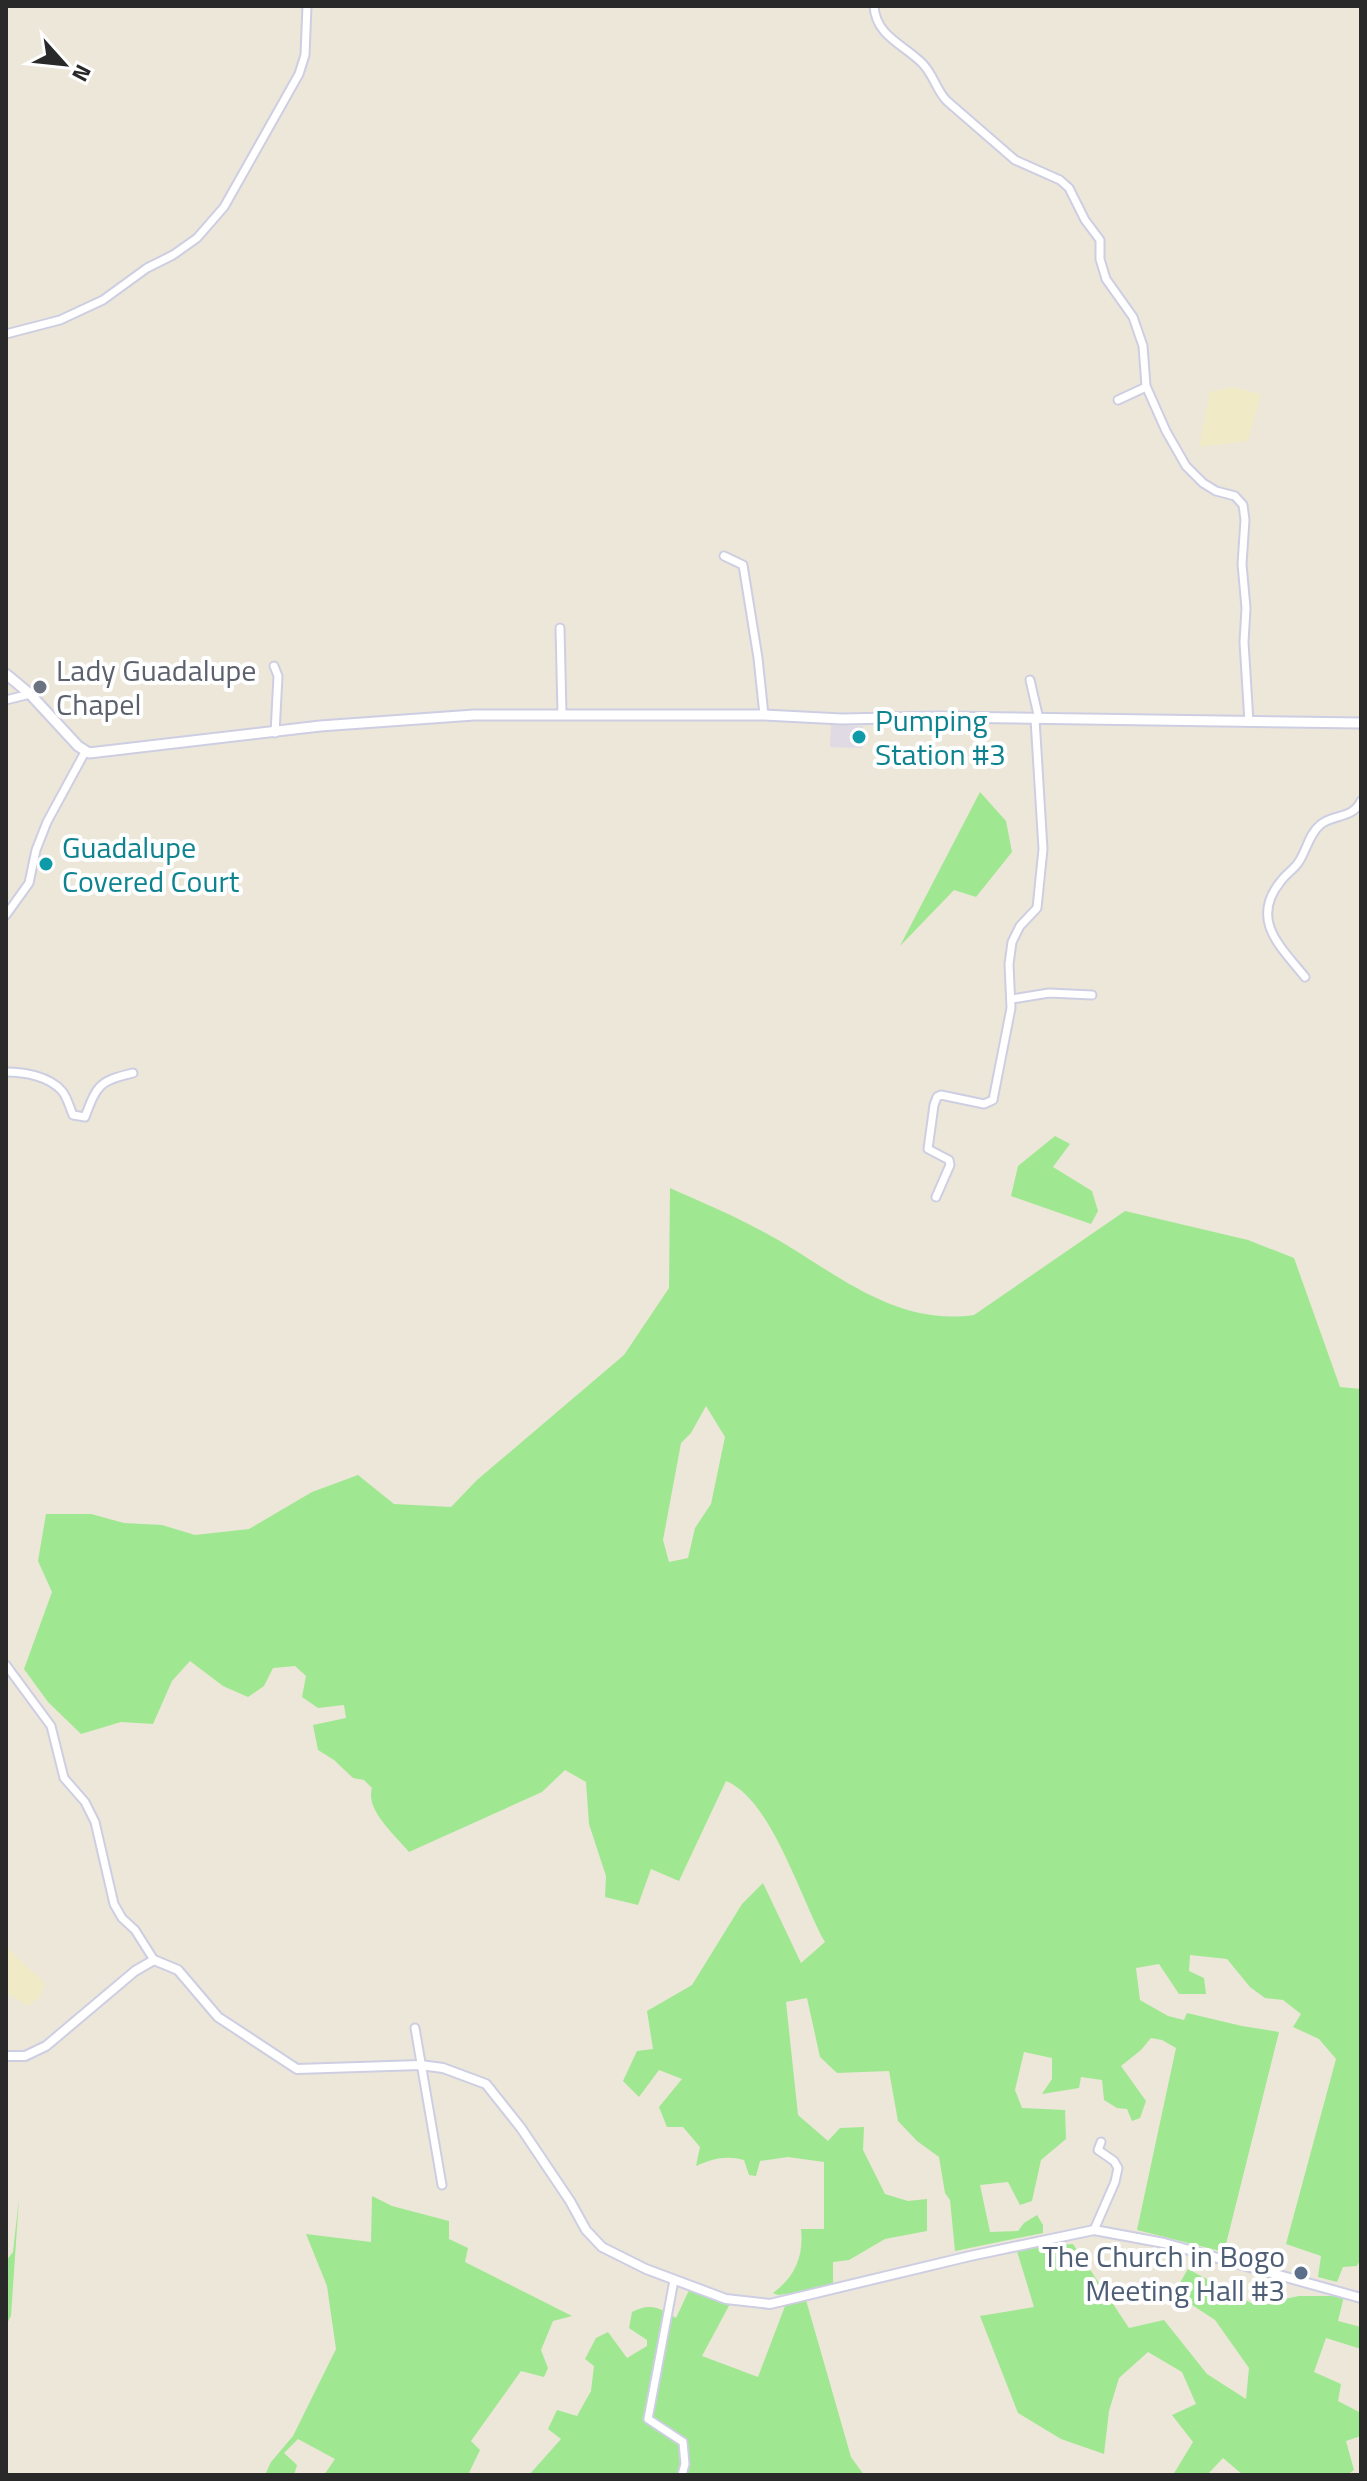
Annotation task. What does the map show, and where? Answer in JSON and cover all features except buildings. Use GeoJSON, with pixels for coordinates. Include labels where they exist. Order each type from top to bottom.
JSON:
{"type":"FeatureCollection","features":[{"type":"Feature","properties":{"kind":"main road"},"geometry":{"type":"LineString","coordinates":[[6,674],[30,694],[85,752],[428,717],[764,715],[842,719],[1361,723]]}},
{"type":"Feature","properties":{"kind":"street"},"geometry":{"type":"LineString","coordinates":[[6,334],[60,320],[103,300],[147,268],[197,238],[224,207],[299,74],[305,55],[307,6]]}},
{"type":"Feature","properties":{"kind":"street"},"geometry":{"type":"LineString","coordinates":[[874,6],[877,24],[883,32],[922,63],[947,101],[1015,160],[1060,180],[1069,188],[1085,220],[1100,240],[1100,259],[1106,279],[1133,317],[1143,346],[1146,387],[1186,466],[1203,483],[1216,491],[1235,496],[1243,505],[1244,642],[1249,722]]}},
{"type":"Feature","properties":{"kind":"street"},"geometry":{"type":"LineString","coordinates":[[1118,400],[1146,387]]}},
{"type":"Feature","properties":{"kind":"street"},"geometry":{"type":"LineString","coordinates":[[724,556],[743,565],[764,715]]}},
{"type":"Feature","properties":{"kind":"street"},"geometry":{"type":"LineString","coordinates":[[560,628],[562,714]]}},
{"type":"Feature","properties":{"kind":"street"},"geometry":{"type":"LineString","coordinates":[[274,666],[278,676],[275,733]]}},
{"type":"Feature","properties":{"kind":"street"},"geometry":{"type":"LineString","coordinates":[[936,1197],[950,1165],[949,1160],[928,1149],[934,1105],[941,1095],[984,1104],[993,1100],[1012,999],[1009,964],[1012,942],[1020,926],[1037,908],[1043,849],[1037,719],[1030,680]]}},
{"type":"Feature","properties":{"kind":"street"},"geometry":{"type":"LineString","coordinates":[[6,700],[30,694]]}},
{"type":"Feature","properties":{"kind":"street"},"geometry":{"type":"LineString","coordinates":[[6,915],[29,883],[36,850],[47,822],[85,752]]}},
{"type":"Feature","properties":{"kind":"street"},"geometry":{"type":"LineString","coordinates":[[1305,977],[1269,932],[1268,907],[1280,881],[1295,868],[1318,826],[1351,813],[1361,801]]}},
{"type":"Feature","properties":{"kind":"street"},"geometry":{"type":"LineString","coordinates":[[1012,999],[1049,993],[1092,995]]}},
{"type":"Feature","properties":{"kind":"street"},"geometry":{"type":"LineString","coordinates":[[6,1072],[22,1072],[50,1082],[63,1091],[73,1115],[85,1117],[94,1091],[101,1083],[133,1073]]}},
{"type":"Feature","properties":{"kind":"street"},"geometry":{"type":"LineString","coordinates":[[6,1665],[51,1726],[64,1778],[85,1802],[95,1822],[114,1904],[154,1960],[178,1970],[218,2017],[297,2069],[420,2065],[466,2075],[486,2084],[521,2128],[586,2230],[616,2256],[726,2299],[770,2304],[1094,2230],[1164,2243],[1361,2298]]}},
{"type":"Feature","properties":{"kind":"street"},"geometry":{"type":"LineString","coordinates":[[6,2056],[25,2056],[46,2046],[146,1962],[154,1960]]}},
{"type":"Feature","properties":{"kind":"street"},"geometry":{"type":"LineString","coordinates":[[415,2028],[442,2185]]}},
{"type":"Feature","properties":{"kind":"street"},"geometry":{"type":"LineString","coordinates":[[1094,2230],[1118,2168],[1114,2161],[1098,2150],[1101,2142]]}},
{"type":"Feature","properties":{"kind":"street"},"geometry":{"type":"LineString","coordinates":[[674,2280],[648,2419],[683,2442],[685,2464],[682,2475]]}},
{"type":"Feature","properties":{"kind":"shaded area"},"geometry":{"type":"Polygon","coordinates":[[[1232,387],[1261,394],[1248,441],[1199,447],[1210,392],[1232,387]]]}},
{"type":"Feature","properties":{"kind":"shaded area"},"geometry":{"type":"Polygon","coordinates":[[[831,725],[863,726],[862,748],[830,747],[831,725]]]}},
{"type":"Feature","properties":{"kind":"shaded area"},"geometry":{"type":"Polygon","coordinates":[[[6,1947],[45,1983],[40,1997],[27,2006],[6,1992],[6,1947]]]}},
{"type":"Feature","properties":{"kind":"green space"},"geometry":{"type":"Polygon","coordinates":[[[980,792],[1006,821],[1012,852],[976,897],[954,890],[900,946],[980,792]]]}},
{"type":"Feature","properties":{"kind":"green space"},"geometry":{"type":"Polygon","coordinates":[[[1055,1136],[1070,1144],[1053,1167],[1092,1191],[1098,1211],[1091,1224],[1011,1196],[1018,1166],[1055,1136]]]}},
{"type":"Feature","properties":{"kind":"green space"},"geometry":{"type":"Polygon","coordinates":[[[670,1188],[758,1229],[887,1303],[914,1312],[943,1316],[974,1315],[1125,1211],[1248,1240],[1294,1258],[1340,1387],[1361,1389],[1361,2258],[1357,2266],[1343,2267],[1337,2282],[1318,2277],[1321,2256],[1286,2244],[1336,2059],[1319,2039],[1293,2027],[1301,2014],[1283,2000],[1265,1998],[1250,1987],[1227,1959],[1190,1955],[1189,1971],[1204,1978],[1206,1994],[1179,1994],[1159,1964],[1136,1968],[1140,2000],[1168,2016],[1184,2020],[1187,2013],[1279,2032],[1224,2252],[1137,2230],[1176,2048],[1151,2038],[1121,2066],[1146,2101],[1140,2118],[1132,2121],[1127,2109],[1117,2108],[1104,2100],[1102,2080],[1081,2077],[1079,2088],[1042,2094],[1052,2079],[1052,2058],[1024,2052],[1015,2090],[1022,2108],[1065,2110],[1066,2139],[1041,2160],[1032,2201],[1020,2205],[1008,2182],[980,2185],[990,2232],[1018,2231],[1037,2215],[1043,2225],[1043,2233],[955,2251],[950,2200],[945,2193],[939,2157],[917,2141],[898,2121],[889,2071],[837,2073],[820,2057],[807,1998],[786,2002],[798,2115],[828,2141],[840,2128],[864,2127],[863,2150],[885,2194],[908,2201],[927,2199],[927,2231],[885,2239],[849,2260],[833,2262],[833,2287],[778,2295],[773,2293],[787,2280],[796,2265],[801,2248],[801,2229],[824,2229],[824,2162],[788,2157],[760,2161],[756,2176],[749,2175],[744,2160],[719,2158],[696,2166],[700,2147],[683,2127],[667,2127],[659,2107],[682,2079],[659,2070],[639,2097],[623,2081],[637,2051],[653,2049],[647,2011],[692,1985],[742,1904],[763,1883],[801,1963],[825,1942],[771,1829],[742,1792],[726,1781],[679,1881],[651,1869],[638,1905],[605,1897],[606,1876],[589,1824],[586,1782],[565,1770],[542,1792],[409,1852],[377,1813],[371,1796],[372,1788],[364,1780],[353,1778],[318,1750],[313,1725],[346,1718],[344,1705],[318,1708],[302,1697],[306,1676],[295,1666],[273,1668],[264,1686],[248,1697],[223,1686],[190,1661],[172,1681],[153,1724],[121,1722],[81,1734],[48,1702],[24,1669],[52,1592],[38,1561],[46,1514],[91,1514],[124,1523],[162,1525],[195,1535],[249,1529],[312,1492],[358,1475],[394,1504],[451,1507],[477,1480],[624,1355],[669,1288],[670,1188]],[[706,1406],[691,1433],[681,1443],[663,1540],[669,1562],[688,1558],[695,1528],[711,1504],[725,1437],[706,1406]]]}},
{"type":"Feature","properties":{"kind":"green space"},"geometry":{"type":"Polygon","coordinates":[[[372,2196],[392,2206],[449,2221],[449,2239],[468,2248],[465,2262],[572,2316],[553,2321],[541,2350],[548,2368],[544,2377],[521,2371],[471,2441],[480,2450],[468,2475],[324,2475],[335,2459],[298,2439],[284,2453],[297,2465],[294,2475],[265,2475],[271,2462],[293,2436],[336,2349],[327,2286],[306,2234],[371,2242],[372,2196]]]}},
{"type":"Feature","properties":{"kind":"green space"},"geometry":{"type":"Polygon","coordinates":[[[19,2198],[11,2316],[6,2325],[6,2261],[13,2252],[19,2198]]]}},
{"type":"Feature","properties":{"kind":"green space"},"geometry":{"type":"Polygon","coordinates":[[[1073,2244],[1129,2328],[1164,2320],[1207,2374],[1246,2399],[1249,2368],[1215,2320],[1174,2293],[1188,2269],[1255,2305],[1299,2296],[1344,2296],[1338,2321],[1361,2327],[1361,2349],[1326,2338],[1314,2372],[1341,2384],[1338,2401],[1361,2413],[1361,2436],[1346,2441],[1354,2470],[1347,2475],[1243,2475],[1223,2458],[1207,2475],[1173,2475],[1193,2442],[1172,2415],[1196,2404],[1182,2372],[1148,2352],[1119,2378],[1109,2411],[1104,2454],[1061,2439],[1018,2413],[980,2316],[1034,2307],[1016,2248],[1073,2244]]]}},
{"type":"Feature","properties":{"kind":"green space"},"geometry":{"type":"Polygon","coordinates":[[[690,2288],[731,2302],[702,2356],[758,2377],[785,2306],[806,2300],[851,2457],[864,2475],[529,2475],[561,2439],[548,2429],[557,2410],[577,2416],[591,2391],[594,2366],[585,2359],[596,2338],[608,2332],[627,2358],[647,2346],[647,2340],[629,2328],[632,2312],[654,2308],[676,2318],[690,2288]]]}},
{"type":"Feature","properties":{"kind":"place","name":"Lady Guadalupe Chapel"},"geometry":{"type":"Point","coordinates":[40,687]}},
{"type":"Feature","properties":{"kind":"place","name":"Pumping Station #3"},"geometry":{"type":"Point","coordinates":[859,737]}},
{"type":"Feature","properties":{"kind":"place","name":"Guadalupe Covered Court"},"geometry":{"type":"Point","coordinates":[46,864]}},
{"type":"Feature","properties":{"kind":"place","name":"The Church in Bogo Meeting Hall #3"},"geometry":{"type":"Point","coordinates":[1301,2273]}}]}
